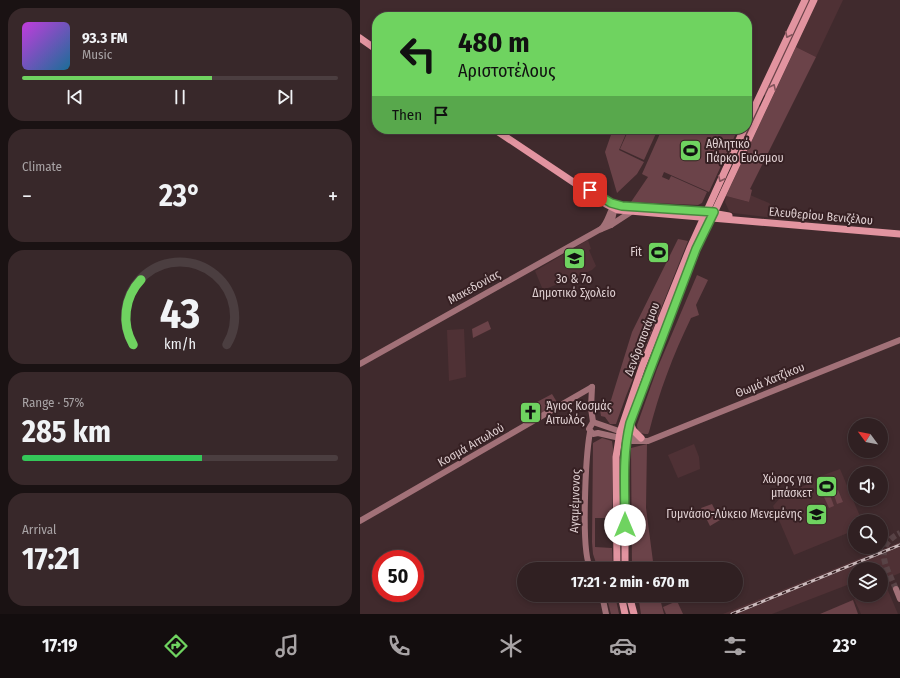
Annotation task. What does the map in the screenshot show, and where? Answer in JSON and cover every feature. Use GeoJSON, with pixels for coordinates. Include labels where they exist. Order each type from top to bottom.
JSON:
{"type":"FeatureCollection","features":[{"type":"Feature","properties":{"kind":"main road"},"geometry":{"type":"LineString","coordinates":[[752,112],[805,0]]}},
{"type":"Feature","properties":{"kind":"main road","name":"Δενδροποτάμου"},"geometry":{"type":"LineString","coordinates":[[752,132],[814,0]]}},
{"type":"Feature","properties":{"kind":"main road"},"geometry":{"type":"LineString","coordinates":[[360,38],[372,46]]}},
{"type":"Feature","properties":{"kind":"main road"},"geometry":{"type":"LineString","coordinates":[[757,101],[765,104]]}},
{"type":"Feature","properties":{"kind":"main road"},"geometry":{"type":"LineString","coordinates":[[501,134],[580,187],[614,207],[631,212],[683,216],[713,215]]}},
{"type":"Feature","properties":{"kind":"main road","name":"Δενδροποτάμου"},"geometry":{"type":"LineString","coordinates":[[617,562],[616,457],[642,367],[695,236],[742,134]]}},
{"type":"Feature","properties":{"kind":"main road","name":"Δενδροποτάμου"},"geometry":{"type":"LineString","coordinates":[[625,562],[623,436],[630,423],[696,249],[751,134]]}},
{"type":"Feature","properties":{"kind":"main road"},"geometry":{"type":"LineString","coordinates":[[721,198],[723,207],[728,215]]}},
{"type":"Feature","properties":{"kind":"main road"},"geometry":{"type":"LineString","coordinates":[[614,207],[704,215]]}},
{"type":"Feature","properties":{"kind":"main road","name":"Ελευθερίου Βενιζέλου"},"geometry":{"type":"LineString","coordinates":[[713,215],[728,215],[746,220]]}},
{"type":"Feature","properties":{"kind":"main road","name":"Ελευθερίου Βενιζέλου"},"geometry":{"type":"LineString","coordinates":[[713,215],[746,220],[898,235]]}},
{"type":"Feature","properties":{"kind":"main road"},"geometry":{"type":"LineString","coordinates":[[683,216],[694,222],[696,228],[695,236]]}},
{"type":"Feature","properties":{"kind":"main road"},"geometry":{"type":"LineString","coordinates":[[630,423],[633,430],[641,438]]}},
{"type":"Feature","properties":{"kind":"main road"},"geometry":{"type":"LineString","coordinates":[[622,602],[625,614]]}},
{"type":"Feature","properties":{"kind":"main road"},"geometry":{"type":"LineString","coordinates":[[631,602],[634,614]]}},
{"type":"Feature","properties":{"kind":"street"},"geometry":{"type":"LineString","coordinates":[[608,225],[614,207]]}},
{"type":"Feature","properties":{"kind":"street","name":"Μακεδονίας"},"geometry":{"type":"LineString","coordinates":[[360,364],[631,212]]}},
{"type":"Feature","properties":{"kind":"street","name":"Θωμά Χατζίκου"},"geometry":{"type":"LineString","coordinates":[[600,426],[623,436],[648,441],[900,340]]}},
{"type":"Feature","properties":{"kind":"street","name":"Κοσμά Αιτωλού"},"geometry":{"type":"LineString","coordinates":[[360,521],[592,387],[591,408],[593,422]]}},
{"type":"Feature","properties":{"kind":"street"},"geometry":{"type":"LineString","coordinates":[[593,422],[600,426],[598,433],[593,434],[590,432],[589,427],[593,422]]}},
{"type":"Feature","properties":{"kind":"street","name":"Αγαμέμνονος"},"geometry":{"type":"LineString","coordinates":[[589,562],[585,540],[590,432]]}},
{"type":"Feature","properties":{"kind":"street","name":"Θωμά Χατζίκου"},"geometry":{"type":"LineString","coordinates":[[598,433],[641,438],[648,441]]}},
{"type":"Feature","properties":{"kind":"street"},"geometry":{"type":"LineString","coordinates":[[896,589],[900,598]]}},
{"type":"Feature","properties":{"kind":"street"},"geometry":{"type":"LineString","coordinates":[[603,602],[606,614]]}},
{"type":"Feature","properties":{"kind":"shaded area"},"geometry":{"type":"Polygon","coordinates":[[[808,0],[811,0],[766,96],[764,95],[808,0]]]}},
{"type":"Feature","properties":{"kind":"shaded area"},"geometry":{"type":"Polygon","coordinates":[[[818,0],[843,0],[816,57],[796,47],[818,0]]]}},
{"type":"Feature","properties":{"kind":"shaded area"},"geometry":{"type":"Polygon","coordinates":[[[796,47],[816,57],[750,189],[752,190],[749,202],[726,196],[796,47]]]}},
{"type":"Feature","properties":{"kind":"shaded area"},"geometry":{"type":"Polygon","coordinates":[[[758,106],[761,107],[752,126],[752,119],[758,106]]]}},
{"type":"Feature","properties":{"kind":"shaded area"},"geometry":{"type":"Polygon","coordinates":[[[611,134],[626,134],[619,150],[644,162],[637,174],[617,193],[605,152],[611,134]]]}},
{"type":"Feature","properties":{"kind":"shaded area"},"geometry":{"type":"Polygon","coordinates":[[[627,134],[656,134],[644,160],[620,149],[627,134]]]}},
{"type":"Feature","properties":{"kind":"shaded area","name":"Αθλητικό Πάρκο Ευόσμου"},"geometry":{"type":"Polygon","coordinates":[[[660,134],[736,134],[709,192],[664,172],[662,177],[669,180],[671,176],[707,192],[702,203],[698,205],[631,202],[648,177],[642,174],[660,134]]]}},
{"type":"Feature","properties":{"kind":"shaded area"},"geometry":{"type":"Polygon","coordinates":[[[745,134],[748,134],[738,155],[745,134]]]}},
{"type":"Feature","properties":{"kind":"shaded area"},"geometry":{"type":"Polygon","coordinates":[[[750,195],[769,203],[783,219],[733,213],[729,211],[725,202],[726,196],[749,202],[750,195]]]}},
{"type":"Feature","properties":{"kind":"shaded area"},"geometry":{"type":"Polygon","coordinates":[[[678,239],[688,241],[616,424],[610,424],[605,417],[601,416],[600,410],[611,400],[632,332],[678,239]]]}},
{"type":"Feature","properties":{"kind":"shaded area","name":"3ο & 7ο Δημοτικό Σχολείο"},"geometry":{"type":"Polygon","coordinates":[[[588,240],[591,249],[589,250],[596,266],[592,270],[543,290],[535,271],[588,240]]]}},
{"type":"Feature","properties":{"kind":"shaded area"},"geometry":{"type":"Polygon","coordinates":[[[697,275],[708,280],[696,305],[699,315],[691,318],[667,374],[649,432],[648,434],[642,433],[638,430],[637,425],[657,369],[697,275]]]}},
{"type":"Feature","properties":{"kind":"shaded area"},"geometry":{"type":"Polygon","coordinates":[[[488,321],[491,329],[473,338],[472,329],[488,321]]]}},
{"type":"Feature","properties":{"kind":"shaded area"},"geometry":{"type":"Polygon","coordinates":[[[464,329],[466,377],[449,381],[447,330],[464,329]]]}},
{"type":"Feature","properties":{"kind":"shaded area"},"geometry":{"type":"Polygon","coordinates":[[[552,394],[560,407],[527,425],[520,411],[552,394]]]}},
{"type":"Feature","properties":{"kind":"shaded area"},"geometry":{"type":"Polygon","coordinates":[[[602,438],[612,441],[612,518],[595,518],[595,547],[612,548],[613,562],[596,562],[593,554],[593,443],[602,438]]]}},
{"type":"Feature","properties":{"kind":"shaded area"},"geometry":{"type":"Polygon","coordinates":[[[647,444],[646,508],[653,562],[632,562],[631,448],[647,444]]]}},
{"type":"Feature","properties":{"kind":"shaded area"},"geometry":{"type":"Polygon","coordinates":[[[694,444],[699,457],[700,469],[678,478],[668,455],[694,444]]]}},
{"type":"Feature","properties":{"kind":"shaded area","name":"Γυμνάσιο-Λύκειο Μενεμένης"},"geometry":{"type":"Polygon","coordinates":[[[840,469],[848,488],[848,506],[856,506],[859,514],[848,514],[848,533],[794,555],[773,506],[780,498],[789,492],[813,482],[818,477],[840,469]]]}},
{"type":"Feature","properties":{"kind":"shaded area","name":"Χώρος για μπάσκετ"},"geometry":{"type":"Polygon","coordinates":[[[834,478],[837,488],[820,494],[817,485],[834,478]]]}},
{"type":"Feature","properties":{"kind":"shaded area"},"geometry":{"type":"Polygon","coordinates":[[[838,490],[843,502],[837,504],[833,492],[838,490]]]}},
{"type":"Feature","properties":{"kind":"shaded area"},"geometry":{"type":"Polygon","coordinates":[[[830,495],[834,506],[829,508],[824,497],[830,495]]]}},
{"type":"Feature","properties":{"kind":"shaded area"},"geometry":{"type":"Polygon","coordinates":[[[712,504],[720,520],[710,526],[701,508],[712,504]]]}},
{"type":"Feature","properties":{"kind":"shaded area"},"geometry":{"type":"Polygon","coordinates":[[[900,542],[900,573],[888,578],[888,562],[851,562],[870,554],[888,554],[888,547],[900,542]]]}},
{"type":"Feature","properties":{"kind":"shaded area"},"geometry":{"type":"Polygon","coordinates":[[[848,563],[848,585],[772,614],[723,614],[848,563]]]}},
{"type":"Feature","properties":{"kind":"shaded area"},"geometry":{"type":"Polygon","coordinates":[[[888,591],[898,614],[861,614],[855,602],[888,602],[888,591]]]}},
{"type":"Feature","properties":{"kind":"shaded area"},"geometry":{"type":"Polygon","coordinates":[[[608,602],[616,602],[619,614],[611,614],[608,602]]]}},
{"type":"Feature","properties":{"kind":"shaded area"},"geometry":{"type":"Polygon","coordinates":[[[639,602],[661,602],[664,614],[641,614],[639,602]]]}},
{"type":"Feature","properties":{"kind":"shaded area"},"geometry":{"type":"Polygon","coordinates":[[[677,602],[683,614],[666,614],[663,607],[677,602]]]}},
{"type":"Feature","properties":{"kind":"shaded area"},"geometry":{"type":"Polygon","coordinates":[[[848,602],[854,602],[858,614],[820,614],[848,602]]]}},
{"type":"Feature","properties":{"kind":"tunnel"},"geometry":{"type":"LineString","coordinates":[[896,589],[886,566],[884,551],[886,545],[891,539],[900,533]]}},
{"type":"Feature","properties":{"kind":"railway"},"geometry":{"type":"LineString","coordinates":[[732,614],[900,545]]}},
{"type":"Feature","properties":{"kind":"place","name":"Αθλητικό Πάρκο Ευόσμου"},"geometry":{"type":"Point","coordinates":[690,151]}},
{"type":"Feature","properties":{"kind":"place","name":"Fit"},"geometry":{"type":"Point","coordinates":[658,252]}},
{"type":"Feature","properties":{"kind":"place","name":"3ο & 7ο Δημοτικό Σχολείο"},"geometry":{"type":"Point","coordinates":[574,258]}},
{"type":"Feature","properties":{"kind":"place","name":"Άγιος Κοσμάς Αιτωλός"},"geometry":{"type":"Point","coordinates":[531,413]}},
{"type":"Feature","properties":{"kind":"place","name":"Χώρος για μπάσκετ"},"geometry":{"type":"Point","coordinates":[827,486]}},
{"type":"Feature","properties":{"kind":"place","name":"Γυμνάσιο-Λύκειο Μενεμένης"},"geometry":{"type":"Point","coordinates":[817,514]}},
{"type":"Feature","properties":{"kind":"route"},"geometry":{"type":"LineString","coordinates":[[590,190],[611,203],[626,207],[654,210],[714,212],[696,249],[630,423],[626,440],[625,525]]}}]}
